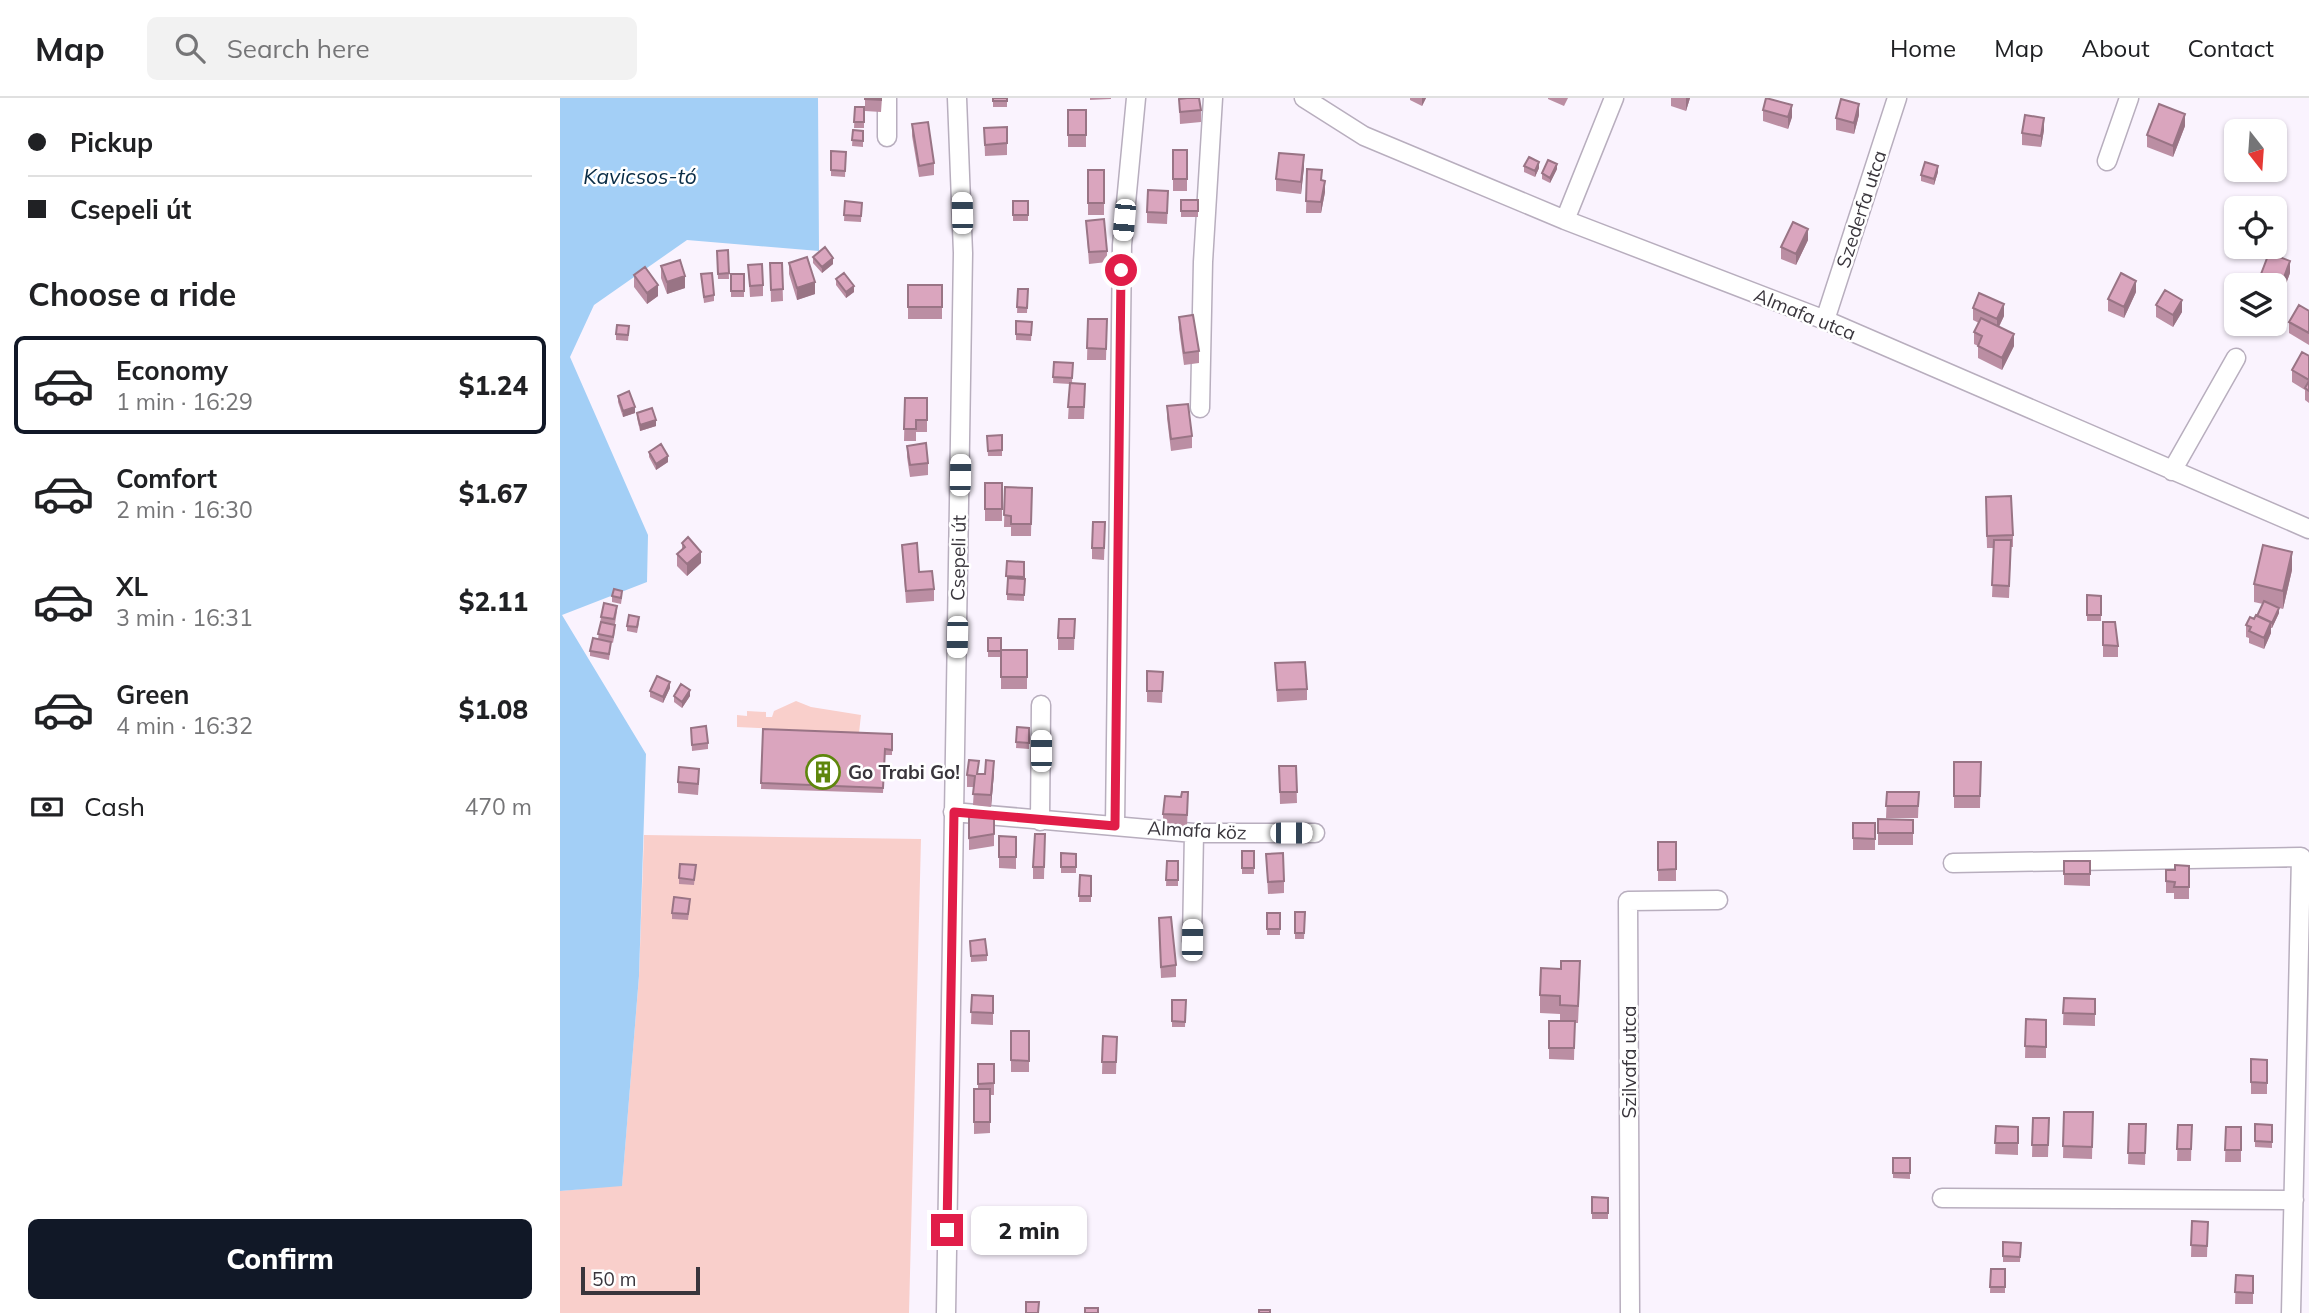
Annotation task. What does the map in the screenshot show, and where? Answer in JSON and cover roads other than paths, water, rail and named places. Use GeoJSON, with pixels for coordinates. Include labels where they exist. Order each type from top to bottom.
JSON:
{"type":"FeatureCollection","features":[{"type":"Feature","properties":{"kind":"street"},"geometry":{"type":"LineString","coordinates":[[887,98],[887,137]]}},
{"type":"Feature","properties":{"kind":"street","name":"Csepeli út"},"geometry":{"type":"LineString","coordinates":[[946,1313],[963,265],[957,98]]}},
{"type":"Feature","properties":{"kind":"street"},"geometry":{"type":"LineString","coordinates":[[1115,826],[1122,245],[1136,98]]}},
{"type":"Feature","properties":{"kind":"street"},"geometry":{"type":"LineString","coordinates":[[1200,408],[1203,262],[1213,98]]}},
{"type":"Feature","properties":{"kind":"street","name":"Almafa utca"},"geometry":{"type":"LineString","coordinates":[[1304,98],[1364,136],[1565,220],[1825,320],[2309,529]]}},
{"type":"Feature","properties":{"kind":"street"},"geometry":{"type":"LineString","coordinates":[[1565,220],[1614,98]]}},
{"type":"Feature","properties":{"kind":"street","name":"Szederfa utca"},"geometry":{"type":"LineString","coordinates":[[1825,320],[1897,98]]}},
{"type":"Feature","properties":{"kind":"street"},"geometry":{"type":"LineString","coordinates":[[2106,161],[2129,98]]}},
{"type":"Feature","properties":{"kind":"street"},"geometry":{"type":"LineString","coordinates":[[2172,471],[2236,358]]}},
{"type":"Feature","properties":{"kind":"street"},"geometry":{"type":"LineString","coordinates":[[1040,821],[1041,705]]}},
{"type":"Feature","properties":{"kind":"street","name":"Almafa köz"},"geometry":{"type":"LineString","coordinates":[[954,812],[1194,833],[1315,834]]}},
{"type":"Feature","properties":{"kind":"street"},"geometry":{"type":"LineString","coordinates":[[1192,940],[1194,833]]}},
{"type":"Feature","properties":{"kind":"street"},"geometry":{"type":"LineString","coordinates":[[1953,863],[2301,857],[2291,1313]]}},
{"type":"Feature","properties":{"kind":"street","name":"Szilvafa utca"},"geometry":{"type":"LineString","coordinates":[[1630,1313],[1628,901],[1718,900]]}},
{"type":"Feature","properties":{"kind":"street"},"geometry":{"type":"LineString","coordinates":[[1942,1198],[2294,1200]]}},
{"type":"Feature","properties":{"kind":"water","name":"Kavicsos-tó"},"geometry":{"type":"Polygon","coordinates":[[[560,98],[818,98],[819,251],[687,240],[594,305],[570,357],[648,535],[647,582],[562,615],[646,754],[639,976],[622,1186],[560,1191],[560,98]]]}},
{"type":"Feature","properties":{"kind":"place","name":"Go Trabi Go!"},"geometry":{"type":"Point","coordinates":[823,772]}}]}
